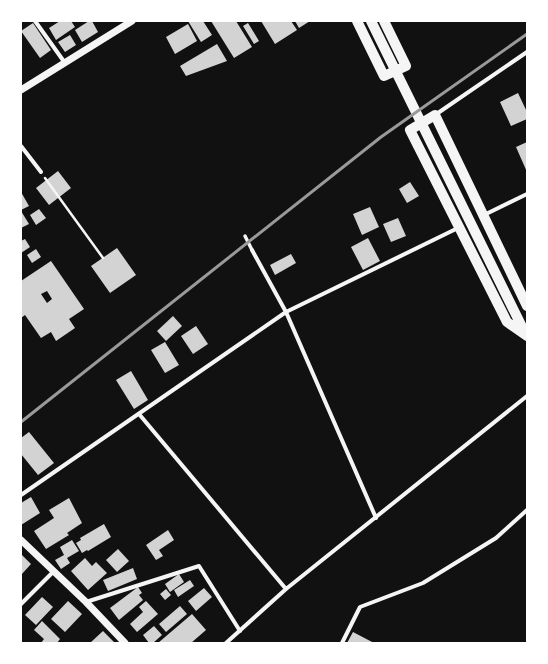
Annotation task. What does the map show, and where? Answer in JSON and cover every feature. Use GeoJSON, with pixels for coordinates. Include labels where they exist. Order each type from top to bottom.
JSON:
{"type":"FeatureCollection","features":[{"type":"Feature","properties":{"kind":"main road"},"geometry":{"type":"LineString","coordinates":[[357,21],[384,76],[406,66],[384,21]]}},
{"type":"Feature","properties":{"kind":"main road"},"geometry":{"type":"LineString","coordinates":[[371,21],[527,336]]}},
{"type":"Feature","properties":{"kind":"main road"},"geometry":{"type":"LineString","coordinates":[[527,306],[435,114],[410,130],[507,322],[527,336]]}},
{"type":"Feature","properties":{"kind":"street"},"geometry":{"type":"LineString","coordinates":[[35,21],[65,63]]}},
{"type":"Feature","properties":{"kind":"street"},"geometry":{"type":"LineString","coordinates":[[21,90],[132,21]]}},
{"type":"Feature","properties":{"kind":"street"},"geometry":{"type":"LineString","coordinates":[[435,114],[527,52]]}},
{"type":"Feature","properties":{"kind":"street"},"geometry":{"type":"LineString","coordinates":[[21,146],[41,172]]}},
{"type":"Feature","properties":{"kind":"street"},"geometry":{"type":"LineString","coordinates":[[483,215],[527,194]]}},
{"type":"Feature","properties":{"kind":"street"},"geometry":{"type":"LineString","coordinates":[[21,495],[286,312],[460,227]]}},
{"type":"Feature","properties":{"kind":"street"},"geometry":{"type":"LineString","coordinates":[[245,236],[286,312],[376,518]]}},
{"type":"Feature","properties":{"kind":"street"},"geometry":{"type":"LineString","coordinates":[[226,643],[286,590],[527,396]]}},
{"type":"Feature","properties":{"kind":"street"},"geometry":{"type":"LineString","coordinates":[[139,414],[286,590]]}},
{"type":"Feature","properties":{"kind":"street"},"geometry":{"type":"LineString","coordinates":[[342,643],[360,607],[423,583],[496,538],[527,510]]}},
{"type":"Feature","properties":{"kind":"street"},"geometry":{"type":"LineString","coordinates":[[21,540],[86,602],[126,643]]}},
{"type":"Feature","properties":{"kind":"street"},"geometry":{"type":"LineString","coordinates":[[86,602],[199,566],[240,631]]}},
{"type":"Feature","properties":{"kind":"street"},"geometry":{"type":"LineString","coordinates":[[21,604],[54,571]]}},
{"type":"Feature","properties":{"kind":"path"},"geometry":{"type":"LineString","coordinates":[[46,180],[103,258]]}},
{"type":"Feature","properties":{"kind":"building"},"geometry":{"type":"Polygon","coordinates":[[[60,21],[71,21],[75,27],[56,40],[49,28],[60,21]]]}},
{"type":"Feature","properties":{"kind":"building"},"geometry":{"type":"Polygon","coordinates":[[[89,21],[92,21],[98,32],[82,42],[75,30],[89,21]]]}},
{"type":"Feature","properties":{"kind":"building"},"geometry":{"type":"Polygon","coordinates":[[[188,21],[203,21],[212,35],[201,42],[188,21]]]}},
{"type":"Feature","properties":{"kind":"building"},"geometry":{"type":"Polygon","coordinates":[[[211,21],[236,21],[252,47],[234,58],[211,21]]]}},
{"type":"Feature","properties":{"kind":"building"},"geometry":{"type":"Polygon","coordinates":[[[261,21],[291,21],[297,30],[275,44],[261,21]]]}},
{"type":"Feature","properties":{"kind":"building"},"geometry":{"type":"Polygon","coordinates":[[[295,21],[310,21],[299,28],[295,21]]]}},
{"type":"Feature","properties":{"kind":"building"},"geometry":{"type":"Polygon","coordinates":[[[33,23],[51,50],[40,58],[21,31],[33,23]]]}},
{"type":"Feature","properties":{"kind":"building"},"geometry":{"type":"Polygon","coordinates":[[[248,23],[259,41],[254,44],[243,26],[248,23]]]}},
{"type":"Feature","properties":{"kind":"building"},"geometry":{"type":"Polygon","coordinates":[[[188,24],[197,41],[175,54],[166,37],[188,24]]]}},
{"type":"Feature","properties":{"kind":"building"},"geometry":{"type":"Polygon","coordinates":[[[70,35],[76,45],[65,52],[58,42],[70,35]]]}},
{"type":"Feature","properties":{"kind":"building"},"geometry":{"type":"Polygon","coordinates":[[[217,44],[227,61],[186,76],[180,66],[217,44]]]}},
{"type":"Feature","properties":{"kind":"building"},"geometry":{"type":"Polygon","coordinates":[[[518,93],[527,112],[527,119],[511,126],[500,102],[518,93]]]}},
{"type":"Feature","properties":{"kind":"building"},"geometry":{"type":"Polygon","coordinates":[[[527,142],[527,172],[516,147],[527,142]]]}},
{"type":"Feature","properties":{"kind":"building"},"geometry":{"type":"Polygon","coordinates":[[[58,171],[71,188],[49,205],[36,188],[58,171]]]}},
{"type":"Feature","properties":{"kind":"building"},"geometry":{"type":"Polygon","coordinates":[[[410,182],[419,196],[407,203],[399,189],[410,182]]]}},
{"type":"Feature","properties":{"kind":"building"},"geometry":{"type":"Polygon","coordinates":[[[21,192],[29,206],[21,210],[21,192]]]}},
{"type":"Feature","properties":{"kind":"building"},"geometry":{"type":"Polygon","coordinates":[[[370,207],[379,227],[362,235],[353,214],[370,207]]]}},
{"type":"Feature","properties":{"kind":"building"},"geometry":{"type":"Polygon","coordinates":[[[39,209],[46,218],[36,225],[30,215],[39,209]]]}},
{"type":"Feature","properties":{"kind":"building"},"geometry":{"type":"Polygon","coordinates":[[[21,211],[29,224],[21,228],[21,211]]]}},
{"type":"Feature","properties":{"kind":"building"},"geometry":{"type":"Polygon","coordinates":[[[398,218],[406,236],[391,242],[383,224],[398,218]]]}},
{"type":"Feature","properties":{"kind":"building"},"geometry":{"type":"Polygon","coordinates":[[[368,238],[380,261],[363,270],[351,247],[368,238]]]}},
{"type":"Feature","properties":{"kind":"building"},"geometry":{"type":"Polygon","coordinates":[[[25,239],[30,247],[21,253],[21,241],[25,239]]]}},
{"type":"Feature","properties":{"kind":"building"},"geometry":{"type":"Polygon","coordinates":[[[117,248],[136,275],[110,293],[91,266],[117,248]]]}},
{"type":"Feature","properties":{"kind":"building"},"geometry":{"type":"Polygon","coordinates":[[[36,249],[41,257],[32,263],[27,255],[36,249]]]}},
{"type":"Feature","properties":{"kind":"building"},"geometry":{"type":"Polygon","coordinates":[[[291,254],[296,263],[275,275],[270,265],[291,254]]]}},
{"type":"Feature","properties":{"kind":"building"},"geometry":{"type":"Polygon","coordinates":[[[51,261],[84,309],[69,319],[75,328],[56,341],[51,332],[41,338],[25,315],[21,318],[21,281],[51,261]],[[47,291],[41,294],[47,303],[52,299],[47,291]]]}},
{"type":"Feature","properties":{"kind":"building"},"geometry":{"type":"Polygon","coordinates":[[[173,316],[182,326],[166,341],[157,331],[173,316]]]}},
{"type":"Feature","properties":{"kind":"building"},"geometry":{"type":"Polygon","coordinates":[[[196,326],[208,344],[193,354],[181,336],[196,326]]]}},
{"type":"Feature","properties":{"kind":"building"},"geometry":{"type":"Polygon","coordinates":[[[165,342],[179,365],[165,373],[151,350],[165,342]]]}},
{"type":"Feature","properties":{"kind":"building"},"geometry":{"type":"Polygon","coordinates":[[[131,371],[148,400],[134,409],[116,380],[131,371]]]}},
{"type":"Feature","properties":{"kind":"building"},"geometry":{"type":"Polygon","coordinates":[[[29,432],[54,463],[38,475],[21,454],[21,438],[29,432]]]}},
{"type":"Feature","properties":{"kind":"building"},"geometry":{"type":"Polygon","coordinates":[[[31,497],[40,513],[21,525],[21,503],[31,497]]]}},
{"type":"Feature","properties":{"kind":"building"},"geometry":{"type":"Polygon","coordinates":[[[69,498],[82,523],[67,533],[69,535],[46,549],[34,531],[54,518],[49,510],[69,498]]]}},
{"type":"Feature","properties":{"kind":"building"},"geometry":{"type":"Polygon","coordinates":[[[104,524],[111,537],[82,553],[76,543],[81,540],[80,538],[104,524]]]}},
{"type":"Feature","properties":{"kind":"building"},"geometry":{"type":"Polygon","coordinates":[[[168,530],[174,540],[159,550],[163,556],[156,560],[146,545],[168,530]]]}},
{"type":"Feature","properties":{"kind":"building"},"geometry":{"type":"Polygon","coordinates":[[[72,540],[79,551],[67,558],[70,563],[61,569],[55,560],[64,555],[60,547],[72,540]]]}},
{"type":"Feature","properties":{"kind":"building"},"geometry":{"type":"Polygon","coordinates":[[[118,549],[129,561],[117,572],[106,560],[118,549]]]}},
{"type":"Feature","properties":{"kind":"building"},"geometry":{"type":"Polygon","coordinates":[[[21,554],[31,564],[21,575],[21,554]]]}},
{"type":"Feature","properties":{"kind":"building"},"geometry":{"type":"Polygon","coordinates":[[[85,558],[92,566],[96,562],[107,573],[88,590],[71,571],[85,558]]]}},
{"type":"Feature","properties":{"kind":"building"},"geometry":{"type":"Polygon","coordinates":[[[133,568],[137,579],[108,591],[103,580],[133,568]]]}},
{"type":"Feature","properties":{"kind":"building"},"geometry":{"type":"Polygon","coordinates":[[[179,574],[184,582],[170,592],[165,584],[179,574]]]}},
{"type":"Feature","properties":{"kind":"building"},"geometry":{"type":"Polygon","coordinates":[[[190,580],[194,586],[178,597],[174,590],[190,580]]]}},
{"type":"Feature","properties":{"kind":"building"},"geometry":{"type":"Polygon","coordinates":[[[138,587],[142,593],[139,595],[143,600],[119,620],[110,608],[138,587]]]}},
{"type":"Feature","properties":{"kind":"building"},"geometry":{"type":"Polygon","coordinates":[[[204,588],[212,597],[196,611],[188,601],[204,588]]]}},
{"type":"Feature","properties":{"kind":"building"},"geometry":{"type":"Polygon","coordinates":[[[166,589],[171,595],[165,600],[160,594],[166,589]]]}},
{"type":"Feature","properties":{"kind":"building"},"geometry":{"type":"Polygon","coordinates":[[[42,597],[53,607],[36,625],[25,615],[42,597]]]}},
{"type":"Feature","properties":{"kind":"building"},"geometry":{"type":"Polygon","coordinates":[[[68,601],[82,614],[65,632],[51,619],[68,601]]]}},
{"type":"Feature","properties":{"kind":"building"},"geometry":{"type":"Polygon","coordinates":[[[146,601],[158,614],[137,632],[130,624],[143,612],[139,607],[146,601]]]}},
{"type":"Feature","properties":{"kind":"building"},"geometry":{"type":"Polygon","coordinates":[[[180,606],[187,614],[166,632],[159,624],[180,606]]]}},
{"type":"Feature","properties":{"kind":"building"},"geometry":{"type":"Polygon","coordinates":[[[192,614],[206,630],[191,643],[158,643],[192,614]]]}},
{"type":"Feature","properties":{"kind":"building"},"geometry":{"type":"Polygon","coordinates":[[[42,621],[60,639],[57,643],[41,643],[44,639],[34,630],[42,621]]]}},
{"type":"Feature","properties":{"kind":"building"},"geometry":{"type":"Polygon","coordinates":[[[154,626],[162,635],[153,643],[149,643],[143,635],[154,626]]]}},
{"type":"Feature","properties":{"kind":"building"},"geometry":{"type":"Polygon","coordinates":[[[103,631],[115,643],[90,643],[103,631]]]}},
{"type":"Feature","properties":{"kind":"building"},"geometry":{"type":"Polygon","coordinates":[[[353,632],[374,643],[347,643],[353,632]]]}},
{"type":"Feature","properties":{"kind":"railway"},"geometry":{"type":"LineString","coordinates":[[21,422],[381,137],[527,34]]}}]}
